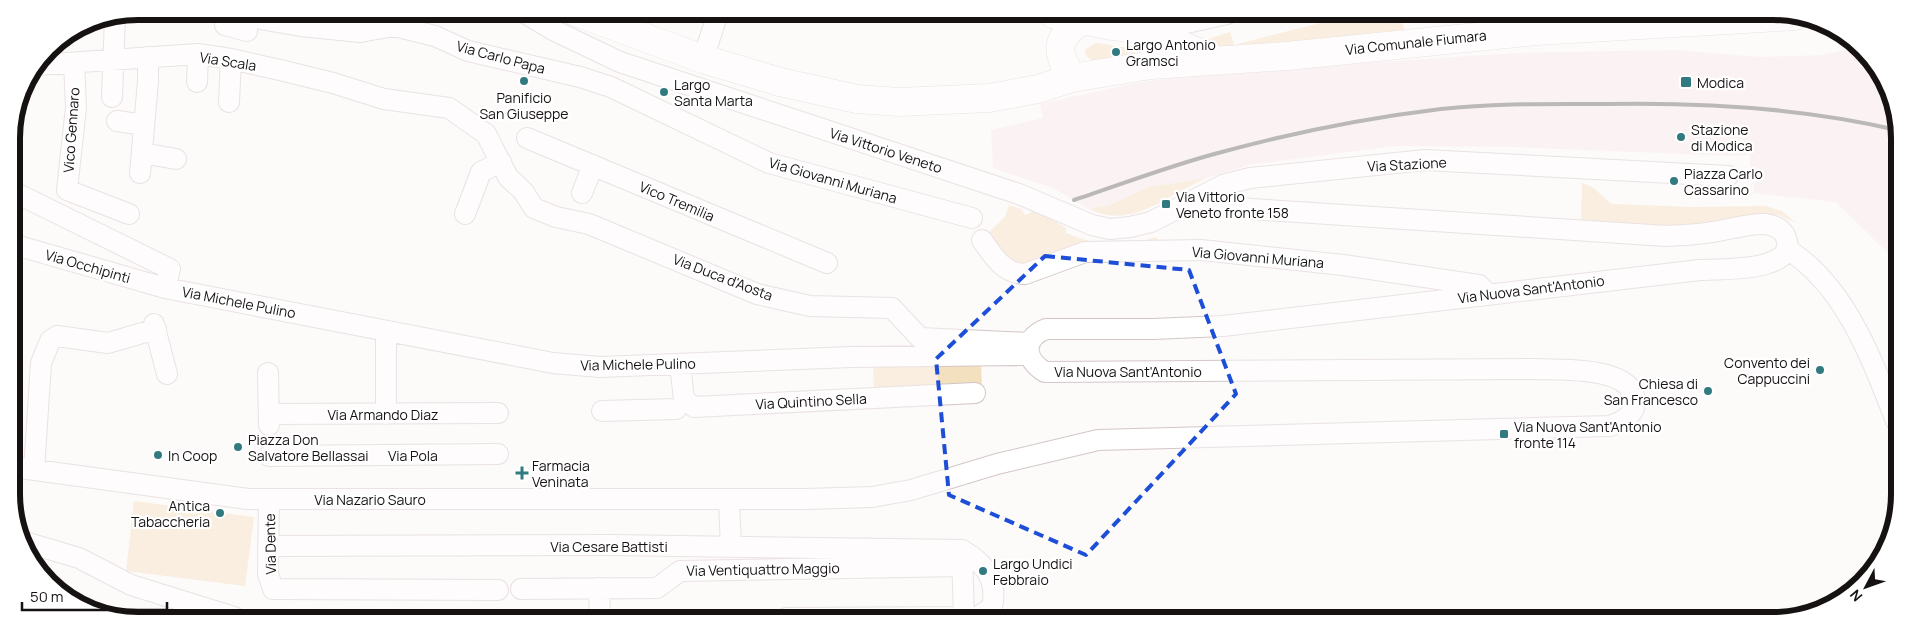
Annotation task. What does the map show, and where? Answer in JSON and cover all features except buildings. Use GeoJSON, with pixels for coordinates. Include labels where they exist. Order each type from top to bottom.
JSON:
{"type":"FeatureCollection","features":[{"type":"Feature","properties":{"kind":"street"},"geometry":{"type":"LineString","coordinates":[[233,20],[247,31]]}},
{"type":"Feature","properties":{"kind":"street","name":"Via Carlo Papa"},"geometry":{"type":"LineString","coordinates":[[267,20],[360,32],[402,27],[436,36],[468,51],[580,77],[611,87],[671,117]]}},
{"type":"Feature","properties":{"kind":"street","name":"Via Vittorio Veneto"},"geometry":{"type":"LineString","coordinates":[[536,20],[620,62],[1020,194],[1092,225],[1110,229],[1151,222],[1223,185],[1250,178]]}},
{"type":"Feature","properties":{"kind":"street"},"geometry":{"type":"LineString","coordinates":[[598,20],[703,59],[780,82],[858,99],[899,102],[989,98],[1038,88],[1072,78],[1155,38],[1207,20]]}},
{"type":"Feature","properties":{"kind":"street"},"geometry":{"type":"LineString","coordinates":[[703,59],[716,20]]}},
{"type":"Feature","properties":{"kind":"street"},"geometry":{"type":"LineString","coordinates":[[1072,78],[1061,60],[1061,40],[1071,28],[1083,20],[1155,38]]}},
{"type":"Feature","properties":{"kind":"street","name":"Via Comunale Fiumara"},"geometry":{"type":"LineString","coordinates":[[1155,38],[1217,60],[1287,56],[1537,31],[1726,20]]}},
{"type":"Feature","properties":{"kind":"street"},"geometry":{"type":"LineString","coordinates":[[112,97],[115,22]]}},
{"type":"Feature","properties":{"kind":"street"},"geometry":{"type":"LineString","coordinates":[[197,82],[198,54]]}},
{"type":"Feature","properties":{"kind":"street","name":"Via Scala"},"geometry":{"type":"LineString","coordinates":[[45,65],[198,54],[231,59],[333,83],[384,99],[449,108],[486,134],[500,162]]}},
{"type":"Feature","properties":{"kind":"street"},"geometry":{"type":"LineString","coordinates":[[148,57],[141,163],[176,159]]}},
{"type":"Feature","properties":{"kind":"street"},"geometry":{"type":"LineString","coordinates":[[229,102],[231,59]]}},
{"type":"Feature","properties":{"kind":"street"},"geometry":{"type":"LineString","coordinates":[[611,87],[620,62]]}},
{"type":"Feature","properties":{"kind":"street","name":"Vico Gennaro"},"geometry":{"type":"LineString","coordinates":[[74,63],[76,107],[67,190],[129,214]]}},
{"type":"Feature","properties":{"kind":"street","name":"Via Giovanni Muriana"},"geometry":{"type":"LineString","coordinates":[[671,117],[769,164],[972,218]]}},
{"type":"Feature","properties":{"kind":"street"},"geometry":{"type":"LineString","coordinates":[[117,121],[144,125]]}},
{"type":"Feature","properties":{"kind":"street","name":"Vico Tremilia"},"geometry":{"type":"LineString","coordinates":[[528,138],[827,263]]}},
{"type":"Feature","properties":{"kind":"street","name":"Via Stazione"},"geometry":{"type":"LineString","coordinates":[[1250,178],[1425,160],[1728,176]]}},
{"type":"Feature","properties":{"kind":"street"},"geometry":{"type":"LineString","coordinates":[[465,214],[481,172],[500,162]]}},
{"type":"Feature","properties":{"kind":"street","name":"Via Duca d'Aosta"},"geometry":{"type":"LineString","coordinates":[[500,162],[508,177],[523,191],[534,208],[556,217],[589,224],[757,294],[810,306],[892,308],[920,338],[1029,349]]}},
{"type":"Feature","properties":{"kind":"street"},"geometry":{"type":"LineString","coordinates":[[582,193],[593,165]]}},
{"type":"Feature","properties":{"kind":"street"},"geometry":{"type":"LineString","coordinates":[[20,195],[170,269],[165,288]]}},
{"type":"Feature","properties":{"kind":"street"},"geometry":{"type":"LineString","coordinates":[[1195,200],[1251,209],[1666,236],[1709,233],[1763,224],[1775,226],[1783,232],[1787,240],[1787,249],[1799,256],[1822,280],[1852,320],[1891,410]]}},
{"type":"Feature","properties":{"kind":"street","name":"Via Giovanni Muriana"},"geometry":{"type":"LineString","coordinates":[[982,240],[991,254],[1008,271],[1016,274],[1025,274],[1085,252],[1201,250],[1344,265],[1479,285],[1489,294]]}},
{"type":"Feature","properties":{"kind":"street","name":"Via Occhipinti"},"geometry":{"type":"LineString","coordinates":[[20,246],[165,288]]}},
{"type":"Feature","properties":{"kind":"street","name":"Via Nuova Sant'Antonio"},"geometry":{"type":"LineString","coordinates":[[729,501],[872,497],[910,490],[997,464],[1098,440],[1610,426],[1623,421],[1633,411],[1635,401],[1632,391],[1625,382],[1612,376],[1585,371],[1532,369],[1045,372],[1033,365],[1029,349],[1038,332],[1046,329],[1154,329],[1223,326],[1691,271],[1759,266],[1774,262],[1782,257],[1787,249]]}},
{"type":"Feature","properties":{"kind":"street","name":"Via Michele Pulino"},"geometry":{"type":"LineString","coordinates":[[165,288],[553,363],[600,367],[852,358],[1029,349]]}},
{"type":"Feature","properties":{"kind":"street"},"geometry":{"type":"LineString","coordinates":[[34,470],[41,363],[50,341],[56,336],[108,343],[155,326],[167,374]]}},
{"type":"Feature","properties":{"kind":"street"},"geometry":{"type":"LineString","coordinates":[[386,332],[386,414]]}},
{"type":"Feature","properties":{"kind":"street","name":"Via Quintino Sella"},"geometry":{"type":"LineString","coordinates":[[680,365],[684,399],[694,407],[975,393]]}},
{"type":"Feature","properties":{"kind":"street","name":"Via Armando Diaz"},"geometry":{"type":"LineString","coordinates":[[268,373],[268,420],[386,414],[498,413]]}},
{"type":"Feature","properties":{"kind":"street"},"geometry":{"type":"LineString","coordinates":[[602,411],[676,409]]}},
{"type":"Feature","properties":{"kind":"street","name":"Via Pola"},"geometry":{"type":"LineString","coordinates":[[269,456],[498,454]]}},
{"type":"Feature","properties":{"kind":"street","name":"Via Nazario Sauro"},"geometry":{"type":"LineString","coordinates":[[20,468],[248,499],[729,501]]}},
{"type":"Feature","properties":{"kind":"street","name":"Via Dente"},"geometry":{"type":"LineString","coordinates":[[269,499],[268,574],[273,589],[498,590]]}},
{"type":"Feature","properties":{"kind":"street"},"geometry":{"type":"LineString","coordinates":[[729,501],[731,547]]}},
{"type":"Feature","properties":{"kind":"street"},"geometry":{"type":"LineString","coordinates":[[31,544],[79,558],[131,585],[218,612]]}},
{"type":"Feature","properties":{"kind":"street","name":"Via Cesare Battisti"},"geometry":{"type":"LineString","coordinates":[[268,546],[731,547],[956,558]]}},
{"type":"Feature","properties":{"kind":"street"},"geometry":{"type":"LineString","coordinates":[[963,612],[956,558],[983,565],[992,578],[995,594],[992,607],[985,612]]}},
{"type":"Feature","properties":{"kind":"street","name":"Via Ventiquattro Maggio"},"geometry":{"type":"LineString","coordinates":[[521,589],[657,588],[680,571],[956,558]]}},
{"type":"Feature","properties":{"kind":"street"},"geometry":{"type":"LineString","coordinates":[[599,588],[600,612]]}},
{"type":"Feature","properties":{"kind":"highlighted area"},"geometry":{"type":"Polygon","coordinates":[[[1045,256],[1189,270],[1236,394],[1086,555],[949,495],[936,359],[1045,256]]]}},
{"type":"Feature","properties":{"kind":"shaded area"},"geometry":{"type":"Polygon","coordinates":[[[1332,20],[1401,20],[1405,31],[1201,51],[1199,42],[1230,32],[1234,45],[1332,20]]]}},
{"type":"Feature","properties":{"kind":"shaded area"},"geometry":{"type":"Polygon","coordinates":[[[1096,43],[1121,47],[1141,45],[1146,55],[1113,62],[1097,62],[1085,54],[1086,49],[1096,43]]]}},
{"type":"Feature","properties":{"kind":"shaded area"},"geometry":{"type":"Polygon","coordinates":[[[1850,49],[1867,66],[1885,100],[1891,131],[1891,256],[1836,202],[1753,193],[1756,177],[1750,176],[1750,155],[1733,156],[1514,147],[1394,146],[1249,165],[1207,178],[1148,187],[1110,205],[1089,209],[1053,188],[993,168],[991,130],[1043,118],[1040,104],[1135,83],[1199,74],[1516,53],[1675,50],[1760,57],[1822,55],[1850,49]]]}},
{"type":"Feature","properties":{"kind":"shaded area"},"geometry":{"type":"Polygon","coordinates":[[[1207,178],[1135,213],[1120,216],[1105,215],[1089,209],[1110,205],[1148,187],[1207,178]]]}},
{"type":"Feature","properties":{"kind":"shaded area"},"geometry":{"type":"Polygon","coordinates":[[[1582,183],[1595,189],[1612,204],[1691,207],[1765,206],[1782,211],[1796,223],[1779,215],[1673,228],[1581,221],[1582,183]]]}},
{"type":"Feature","properties":{"kind":"shaded area"},"geometry":{"type":"Polygon","coordinates":[[[1009,205],[1021,209],[1025,215],[1036,210],[1066,228],[1066,233],[1088,241],[1122,244],[1145,241],[1156,237],[1160,244],[1016,268],[987,234],[1005,217],[1009,205]]]}},
{"type":"Feature","properties":{"kind":"shaded area"},"geometry":{"type":"Polygon","coordinates":[[[981,363],[982,385],[874,390],[873,367],[981,363]]]}},
{"type":"Feature","properties":{"kind":"shaded area"},"geometry":{"type":"Polygon","coordinates":[[[134,501],[254,517],[245,586],[126,571],[134,501]]]}},
{"type":"Feature","properties":{"kind":"railway"},"geometry":{"type":"LineString","coordinates":[[1074,200],[1182,164],[1273,139],[1357,122],[1461,107],[1543,104],[1678,104],[1752,108],[1825,116],[1891,129]]}},
{"type":"Feature","properties":{"kind":"place","name":"Largo Antonio Gramsci"},"geometry":{"type":"Point","coordinates":[1116,52]}},
{"type":"Feature","properties":{"kind":"place","name":"Panificio San Giuseppe"},"geometry":{"type":"Point","coordinates":[524,81]}},
{"type":"Feature","properties":{"kind":"place","name":"Modica"},"geometry":{"type":"Point","coordinates":[1686,82]}},
{"type":"Feature","properties":{"kind":"place","name":"Largo Santa Marta"},"geometry":{"type":"Point","coordinates":[664,92]}},
{"type":"Feature","properties":{"kind":"place","name":"Stazione di Modica"},"geometry":{"type":"Point","coordinates":[1681,137]}},
{"type":"Feature","properties":{"kind":"place","name":"Piazza Carlo Cassarino"},"geometry":{"type":"Point","coordinates":[1674,181]}},
{"type":"Feature","properties":{"kind":"place","name":"Via Vittorio Veneto fronte 158"},"geometry":{"type":"Point","coordinates":[1166,204]}},
{"type":"Feature","properties":{"kind":"place","name":"Convento dei Cappuccini"},"geometry":{"type":"Point","coordinates":[1820,370]}},
{"type":"Feature","properties":{"kind":"place","name":"Chiesa di San Francesco"},"geometry":{"type":"Point","coordinates":[1708,391]}},
{"type":"Feature","properties":{"kind":"place","name":"Via Nuova Sant'Antonio fronte 114"},"geometry":{"type":"Point","coordinates":[1504,434]}},
{"type":"Feature","properties":{"kind":"place","name":"Piazza Don Salvatore Bellassai"},"geometry":{"type":"Point","coordinates":[238,447]}},
{"type":"Feature","properties":{"kind":"place","name":"In Coop"},"geometry":{"type":"Point","coordinates":[158,455]}},
{"type":"Feature","properties":{"kind":"place","name":"Farmacia Veninata"},"geometry":{"type":"Point","coordinates":[522,473]}},
{"type":"Feature","properties":{"kind":"place","name":"Antica Tabaccheria"},"geometry":{"type":"Point","coordinates":[220,513]}},
{"type":"Feature","properties":{"kind":"place","name":"Largo Undici Febbraio"},"geometry":{"type":"Point","coordinates":[983,571]}}]}
